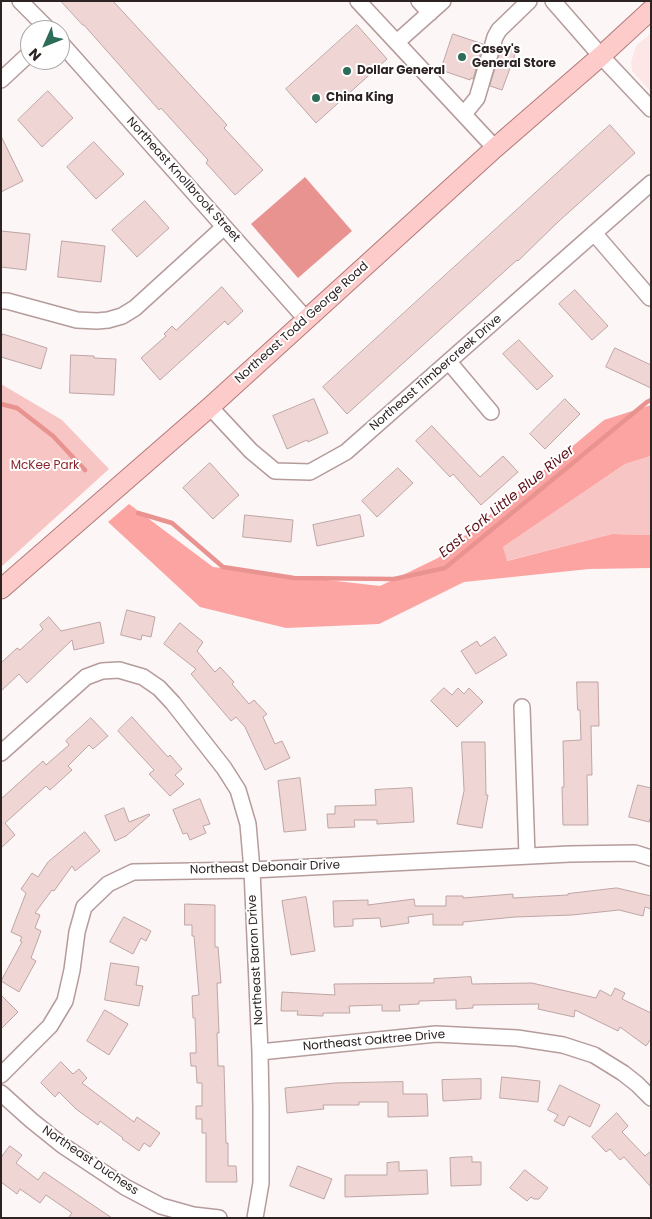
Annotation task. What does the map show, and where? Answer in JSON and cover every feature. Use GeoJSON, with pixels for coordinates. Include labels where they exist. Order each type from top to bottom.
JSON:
{"type":"FeatureCollection","features":[{"type":"Feature","properties":{"kind":"main road","name":"Northeast Todd George Road"},"geometry":{"type":"LineString","coordinates":[[1,589],[210,406],[495,148],[651,10]]}},
{"type":"Feature","properties":{"kind":"street"},"geometry":{"type":"LineString","coordinates":[[20,1],[40,20]]}},
{"type":"Feature","properties":{"kind":"street"},"geometry":{"type":"LineString","coordinates":[[358,1],[495,148]]}},
{"type":"Feature","properties":{"kind":"street"},"geometry":{"type":"LineString","coordinates":[[419,1],[430,13]]}},
{"type":"Feature","properties":{"kind":"street"},"geometry":{"type":"LineString","coordinates":[[397,42],[443,1]]}},
{"type":"Feature","properties":{"kind":"street"},"geometry":{"type":"LineString","coordinates":[[464,114],[477,98],[499,30],[529,1]]}},
{"type":"Feature","properties":{"kind":"street"},"geometry":{"type":"LineString","coordinates":[[554,1],[601,56],[651,109]]}},
{"type":"Feature","properties":{"kind":"street","name":"Northeast Knollbrook Street"},"geometry":{"type":"LineString","coordinates":[[70,53],[306,319]]}},
{"type":"Feature","properties":{"kind":"street"},"geometry":{"type":"LineString","coordinates":[[1,80],[20,62]]}},
{"type":"Feature","properties":{"kind":"street","name":"Northeast Timbercreek Drive"},"geometry":{"type":"LineString","coordinates":[[210,406],[250,451],[275,471],[310,472],[346,452],[651,183]]}},
{"type":"Feature","properties":{"kind":"street"},"geometry":{"type":"LineString","coordinates":[[1,301],[77,320],[97,321],[122,316],[135,308],[224,226]]}},
{"type":"Feature","properties":{"kind":"street"},"geometry":{"type":"LineString","coordinates":[[594,233],[650,298]]}},
{"type":"Feature","properties":{"kind":"street"},"geometry":{"type":"LineString","coordinates":[[449,362],[491,412]]}},
{"type":"Feature","properties":{"kind":"street","name":"Northeast Baron Drive"},"geometry":{"type":"LineString","coordinates":[[1,753],[86,677],[102,671],[119,670],[143,677],[159,688],[224,768],[238,790],[248,824],[252,870],[260,1052],[261,1183],[255,1218]]}},
{"type":"Feature","properties":{"kind":"street"},"geometry":{"type":"LineString","coordinates":[[522,707],[527,856]]}},
{"type":"Feature","properties":{"kind":"street","name":"Northeast Debonair Drive"},"geometry":{"type":"LineString","coordinates":[[1,1075],[50,1026],[65,1001],[72,970],[76,932],[84,907],[108,884],[133,872],[252,870],[527,856],[635,854],[651,858]]}},
{"type":"Feature","properties":{"kind":"street","name":"Northeast Oaktree Drive"},"geometry":{"type":"LineString","coordinates":[[260,1052],[436,1034],[517,1038],[563,1045],[594,1055],[623,1073],[651,1098]]}},
{"type":"Feature","properties":{"kind":"street","name":"Northeast Duchess"},"geometry":{"type":"LineString","coordinates":[[1,1093],[62,1145],[125,1187],[161,1206],[193,1215],[219,1218]]}},
{"type":"Feature","properties":{"kind":"shaded area"},"geometry":{"type":"Polygon","coordinates":[[[651,33],[651,92],[632,71],[631,62],[636,46],[651,33]]]}},
{"type":"Feature","properties":{"kind":"shaded area"},"geometry":{"type":"Polygon","coordinates":[[[305,177],[352,231],[298,278],[251,224],[305,177]]]}},
{"type":"Feature","properties":{"kind":"shaded area"},"geometry":{"type":"Polygon","coordinates":[[[651,405],[651,456],[625,464],[503,547],[507,561],[612,534],[651,535],[651,568],[589,569],[464,582],[379,624],[286,628],[200,607],[108,522],[129,504],[213,567],[380,586],[438,558],[604,420],[651,405]]]}},
{"type":"Feature","properties":{"kind":"green space","name":"McKee Park"},"geometry":{"type":"Polygon","coordinates":[[[1,384],[62,420],[109,469],[1,567],[1,384]]]}},
{"type":"Feature","properties":{"kind":"green space"},"geometry":{"type":"Polygon","coordinates":[[[651,456],[651,535],[612,534],[506,561],[503,547],[625,464],[651,456]]]}},
{"type":"Feature","properties":{"kind":"building"},"geometry":{"type":"Polygon","coordinates":[[[61,1],[113,1],[227,125],[224,128],[263,170],[235,195],[206,163],[208,160],[161,108],[159,110],[61,1]]]}},
{"type":"Feature","properties":{"kind":"building"},"geometry":{"type":"Polygon","coordinates":[[[357,25],[387,59],[316,123],[286,89],[357,25]]]}},
{"type":"Feature","properties":{"kind":"building","name":"Casey's General Store"},"geometry":{"type":"Polygon","coordinates":[[[453,34],[483,44],[473,79],[471,78],[470,80],[441,70],[453,34]]]}},
{"type":"Feature","properties":{"kind":"building","name":"Casey's General Store"},"geometry":{"type":"Polygon","coordinates":[[[502,47],[516,52],[502,90],[490,86],[502,47]]]}},
{"type":"Feature","properties":{"kind":"building"},"geometry":{"type":"Polygon","coordinates":[[[48,91],[73,118],[42,147],[18,120],[48,91]]]}},
{"type":"Feature","properties":{"kind":"building"},"geometry":{"type":"Polygon","coordinates":[[[610,125],[635,153],[347,414],[323,387],[610,125]]]}},
{"type":"Feature","properties":{"kind":"building"},"geometry":{"type":"Polygon","coordinates":[[[1,136],[23,181],[1,192],[1,136]]]}},
{"type":"Feature","properties":{"kind":"building"},"geometry":{"type":"Polygon","coordinates":[[[94,142],[124,174],[96,199],[67,167],[94,142]]]}},
{"type":"Feature","properties":{"kind":"building"},"geometry":{"type":"Polygon","coordinates":[[[145,201],[169,228],[137,257],[112,230],[145,201]]]}},
{"type":"Feature","properties":{"kind":"building"},"geometry":{"type":"Polygon","coordinates":[[[1,231],[30,234],[26,270],[1,267],[1,231]]]}},
{"type":"Feature","properties":{"kind":"building"},"geometry":{"type":"Polygon","coordinates":[[[62,241],[105,246],[101,282],[58,277],[62,241]]]}},
{"type":"Feature","properties":{"kind":"building"},"geometry":{"type":"Polygon","coordinates":[[[222,287],[243,311],[228,325],[225,321],[160,380],[141,358],[166,336],[164,334],[172,326],[176,330],[222,287]]]}},
{"type":"Feature","properties":{"kind":"building"},"geometry":{"type":"Polygon","coordinates":[[[575,290],[608,326],[592,340],[559,304],[575,290]]]}},
{"type":"Feature","properties":{"kind":"building"},"geometry":{"type":"Polygon","coordinates":[[[3,334],[47,348],[41,369],[1,357],[3,334]]]}},
{"type":"Feature","properties":{"kind":"building"},"geometry":{"type":"Polygon","coordinates":[[[519,340],[553,376],[537,390],[503,354],[519,340]]]}},
{"type":"Feature","properties":{"kind":"building"},"geometry":{"type":"Polygon","coordinates":[[[615,348],[651,365],[651,388],[606,367],[615,348]]]}},
{"type":"Feature","properties":{"kind":"building"},"geometry":{"type":"Polygon","coordinates":[[[71,355],[116,359],[114,395],[70,393],[71,355]]]}},
{"type":"Feature","properties":{"kind":"building"},"geometry":{"type":"Polygon","coordinates":[[[314,399],[328,433],[287,449],[273,416],[314,399]]]}},
{"type":"Feature","properties":{"kind":"building"},"geometry":{"type":"Polygon","coordinates":[[[565,399],[580,414],[545,449],[530,434],[565,399]]]}},
{"type":"Feature","properties":{"kind":"building"},"geometry":{"type":"Polygon","coordinates":[[[432,426],[480,477],[503,456],[518,472],[481,505],[453,474],[450,477],[416,441],[432,426]]]}},
{"type":"Feature","properties":{"kind":"building"},"geometry":{"type":"Polygon","coordinates":[[[210,463],[239,495],[213,519],[183,488],[210,463]]]}},
{"type":"Feature","properties":{"kind":"building"},"geometry":{"type":"Polygon","coordinates":[[[398,468],[413,483],[377,517],[362,501],[398,468]]]}},
{"type":"Feature","properties":{"kind":"building"},"geometry":{"type":"Polygon","coordinates":[[[245,515],[293,520],[291,542],[243,537],[245,515]]]}},
{"type":"Feature","properties":{"kind":"building"},"geometry":{"type":"Polygon","coordinates":[[[360,515],[364,536],[317,546],[313,525],[360,515]]]}},
{"type":"Feature","properties":{"kind":"building"},"geometry":{"type":"Polygon","coordinates":[[[127,610],[155,617],[151,637],[142,635],[141,640],[121,635],[127,610]]]}},
{"type":"Feature","properties":{"kind":"building"},"geometry":{"type":"Polygon","coordinates":[[[49,617],[61,631],[100,622],[104,643],[74,650],[72,640],[27,683],[19,674],[1,691],[1,663],[17,648],[20,650],[43,629],[40,625],[49,617]]]}},
{"type":"Feature","properties":{"kind":"building"},"geometry":{"type":"Polygon","coordinates":[[[180,623],[203,642],[197,651],[215,672],[220,667],[234,682],[232,684],[249,704],[254,700],[267,714],[263,717],[275,744],[282,741],[290,758],[265,770],[245,727],[236,717],[231,721],[191,674],[196,669],[164,644],[180,623]]]}},
{"type":"Feature","properties":{"kind":"building"},"geometry":{"type":"Polygon","coordinates":[[[495,637],[507,655],[476,674],[461,651],[477,641],[480,646],[495,637]]]}},
{"type":"Feature","properties":{"kind":"building"},"geometry":{"type":"Polygon","coordinates":[[[577,682],[598,682],[599,726],[591,726],[592,775],[587,775],[588,825],[563,825],[563,741],[581,740],[577,682]]]}},
{"type":"Feature","properties":{"kind":"building"},"geometry":{"type":"Polygon","coordinates":[[[444,688],[452,695],[458,688],[464,694],[469,688],[483,702],[457,727],[431,701],[444,688]]]}},
{"type":"Feature","properties":{"kind":"building"},"geometry":{"type":"Polygon","coordinates":[[[132,717],[168,757],[170,755],[182,769],[175,775],[184,784],[170,796],[149,774],[154,770],[118,731],[132,717]]]}},
{"type":"Feature","properties":{"kind":"building"},"geometry":{"type":"Polygon","coordinates":[[[91,718],[108,736],[93,749],[89,745],[68,766],[72,770],[50,790],[46,786],[5,823],[15,835],[1,848],[1,799],[43,761],[46,765],[69,745],[66,741],[91,718]]]}},
{"type":"Feature","properties":{"kind":"building"},"geometry":{"type":"Polygon","coordinates":[[[462,742],[485,742],[486,795],[488,795],[482,828],[457,824],[464,791],[462,742]]]}},
{"type":"Feature","properties":{"kind":"building"},"geometry":{"type":"Polygon","coordinates":[[[300,778],[306,830],[284,832],[278,781],[300,778]]]}},
{"type":"Feature","properties":{"kind":"building"},"geometry":{"type":"Polygon","coordinates":[[[638,785],[651,788],[651,816],[649,822],[629,817],[638,785]]]}},
{"type":"Feature","properties":{"kind":"building"},"geometry":{"type":"Polygon","coordinates":[[[412,788],[414,822],[377,824],[377,820],[354,820],[355,827],[328,828],[327,814],[335,814],[335,806],[376,805],[375,790],[412,788]]]}},
{"type":"Feature","properties":{"kind":"building"},"geometry":{"type":"Polygon","coordinates":[[[200,799],[210,824],[203,826],[206,833],[190,840],[187,833],[183,834],[173,810],[200,799]]]}},
{"type":"Feature","properties":{"kind":"building"},"geometry":{"type":"Polygon","coordinates":[[[124,808],[129,822],[150,815],[126,836],[115,841],[105,816],[124,808]]]}},
{"type":"Feature","properties":{"kind":"building"},"geometry":{"type":"Polygon","coordinates":[[[85,832],[100,851],[75,871],[72,866],[35,913],[40,915],[35,928],[41,931],[31,958],[36,961],[19,992],[1,981],[22,942],[20,941],[22,937],[11,932],[26,893],[21,889],[32,873],[38,877],[48,862],[85,832]]]}},
{"type":"Feature","properties":{"kind":"building"},"geometry":{"type":"Polygon","coordinates":[[[617,888],[651,896],[651,909],[645,907],[643,916],[619,910],[463,922],[463,925],[433,925],[433,914],[408,917],[409,923],[381,927],[380,918],[353,919],[353,926],[334,927],[333,901],[368,900],[368,905],[414,899],[415,906],[446,906],[446,896],[463,896],[463,898],[513,894],[513,898],[568,895],[617,888]]]}},
{"type":"Feature","properties":{"kind":"building"},"geometry":{"type":"Polygon","coordinates":[[[306,897],[315,951],[291,955],[282,901],[306,897]]]}},
{"type":"Feature","properties":{"kind":"building"},"geometry":{"type":"Polygon","coordinates":[[[185,904],[215,905],[215,947],[218,947],[221,983],[217,983],[218,1066],[224,1066],[228,1166],[236,1166],[237,1182],[206,1182],[206,1133],[202,1133],[202,1119],[196,1119],[196,1106],[202,1106],[202,1083],[197,1083],[196,1066],[191,1066],[190,1053],[196,1053],[192,996],[199,995],[194,936],[192,936],[192,925],[185,925],[185,904]]]}},
{"type":"Feature","properties":{"kind":"building"},"geometry":{"type":"Polygon","coordinates":[[[124,917],[151,931],[146,941],[141,938],[133,954],[110,942],[124,917]]]}},
{"type":"Feature","properties":{"kind":"building"},"geometry":{"type":"Polygon","coordinates":[[[111,963],[139,967],[136,985],[143,986],[139,1006],[105,1000],[111,963]]]}},
{"type":"Feature","properties":{"kind":"building"},"geometry":{"type":"Polygon","coordinates":[[[471,977],[472,984],[532,983],[596,998],[600,990],[611,996],[615,988],[625,993],[622,999],[651,1013],[651,1039],[646,1046],[620,1027],[618,1031],[575,1010],[574,1017],[538,1009],[539,1004],[473,1005],[473,1008],[456,1009],[456,1000],[419,1001],[419,1004],[399,1005],[400,1011],[382,1011],[382,1005],[349,1006],[350,1013],[323,1013],[323,1016],[297,1015],[298,1011],[281,1011],[282,992],[335,995],[334,984],[434,983],[434,979],[471,977]]]}},
{"type":"Feature","properties":{"kind":"building"},"geometry":{"type":"Polygon","coordinates":[[[1,995],[18,1012],[1,1029],[1,995]]]}},
{"type":"Feature","properties":{"kind":"building"},"geometry":{"type":"Polygon","coordinates":[[[105,1010],[128,1024],[109,1055],[87,1041],[105,1010]]]}},
{"type":"Feature","properties":{"kind":"building"},"geometry":{"type":"Polygon","coordinates":[[[61,1062],[73,1074],[79,1069],[87,1078],[82,1083],[134,1122],[137,1117],[160,1133],[150,1147],[144,1143],[139,1151],[100,1121],[98,1125],[76,1109],[59,1092],[55,1097],[41,1083],[61,1062]]]}},
{"type":"Feature","properties":{"kind":"building"},"geometry":{"type":"Polygon","coordinates":[[[502,1077],[540,1081],[538,1102],[500,1098],[502,1077]]]}},
{"type":"Feature","properties":{"kind":"building"},"geometry":{"type":"Polygon","coordinates":[[[481,1079],[481,1099],[443,1101],[442,1080],[481,1079]]]}},
{"type":"Feature","properties":{"kind":"building"},"geometry":{"type":"Polygon","coordinates":[[[403,1082],[403,1094],[427,1094],[428,1116],[388,1117],[388,1102],[359,1102],[359,1105],[323,1105],[324,1109],[287,1113],[285,1088],[335,1083],[403,1082]]]}},
{"type":"Feature","properties":{"kind":"building"},"geometry":{"type":"Polygon","coordinates":[[[560,1085],[600,1105],[590,1127],[569,1116],[564,1126],[554,1121],[558,1115],[548,1110],[560,1085]]]}},
{"type":"Feature","properties":{"kind":"building"},"geometry":{"type":"Polygon","coordinates":[[[617,1113],[628,1126],[622,1132],[645,1156],[651,1151],[651,1187],[624,1157],[620,1160],[610,1149],[606,1152],[592,1137],[617,1113]]]}},
{"type":"Feature","properties":{"kind":"building"},"geometry":{"type":"Polygon","coordinates":[[[10,1146],[22,1155],[16,1163],[38,1180],[44,1172],[112,1218],[68,1218],[72,1213],[46,1195],[40,1203],[20,1189],[17,1194],[1,1182],[1,1158],[10,1146]]]}},
{"type":"Feature","properties":{"kind":"building"},"geometry":{"type":"Polygon","coordinates":[[[472,1157],[472,1162],[481,1162],[481,1185],[451,1186],[450,1158],[472,1157]]]}},
{"type":"Feature","properties":{"kind":"building"},"geometry":{"type":"Polygon","coordinates":[[[399,1162],[399,1171],[427,1170],[428,1194],[345,1197],[345,1175],[387,1175],[387,1163],[399,1162]]]}},
{"type":"Feature","properties":{"kind":"building"},"geometry":{"type":"Polygon","coordinates":[[[298,1166],[332,1179],[324,1199],[290,1186],[298,1166]]]}},
{"type":"Feature","properties":{"kind":"building"},"geometry":{"type":"Polygon","coordinates":[[[525,1170],[548,1188],[539,1199],[531,1197],[527,1201],[510,1188],[525,1170]]]}},
{"type":"Feature","properties":{"kind":"waterway","name":"East Fork Little Blue River"},"geometry":{"type":"LineString","coordinates":[[138,513],[172,523],[223,567],[294,578],[394,579],[445,568],[651,400]]}},
{"type":"Feature","properties":{"kind":"waterway","name":"East Fork Little Blue River"},"geometry":{"type":"LineString","coordinates":[[1,404],[17,408],[53,436],[85,470]]}},
{"type":"Feature","properties":{"kind":"place","name":"Casey's General Store"},"geometry":{"type":"Point","coordinates":[462,57]}},
{"type":"Feature","properties":{"kind":"place","name":"Dollar General"},"geometry":{"type":"Point","coordinates":[347,71]}},
{"type":"Feature","properties":{"kind":"place","name":"China King"},"geometry":{"type":"Point","coordinates":[316,98]}}]}
